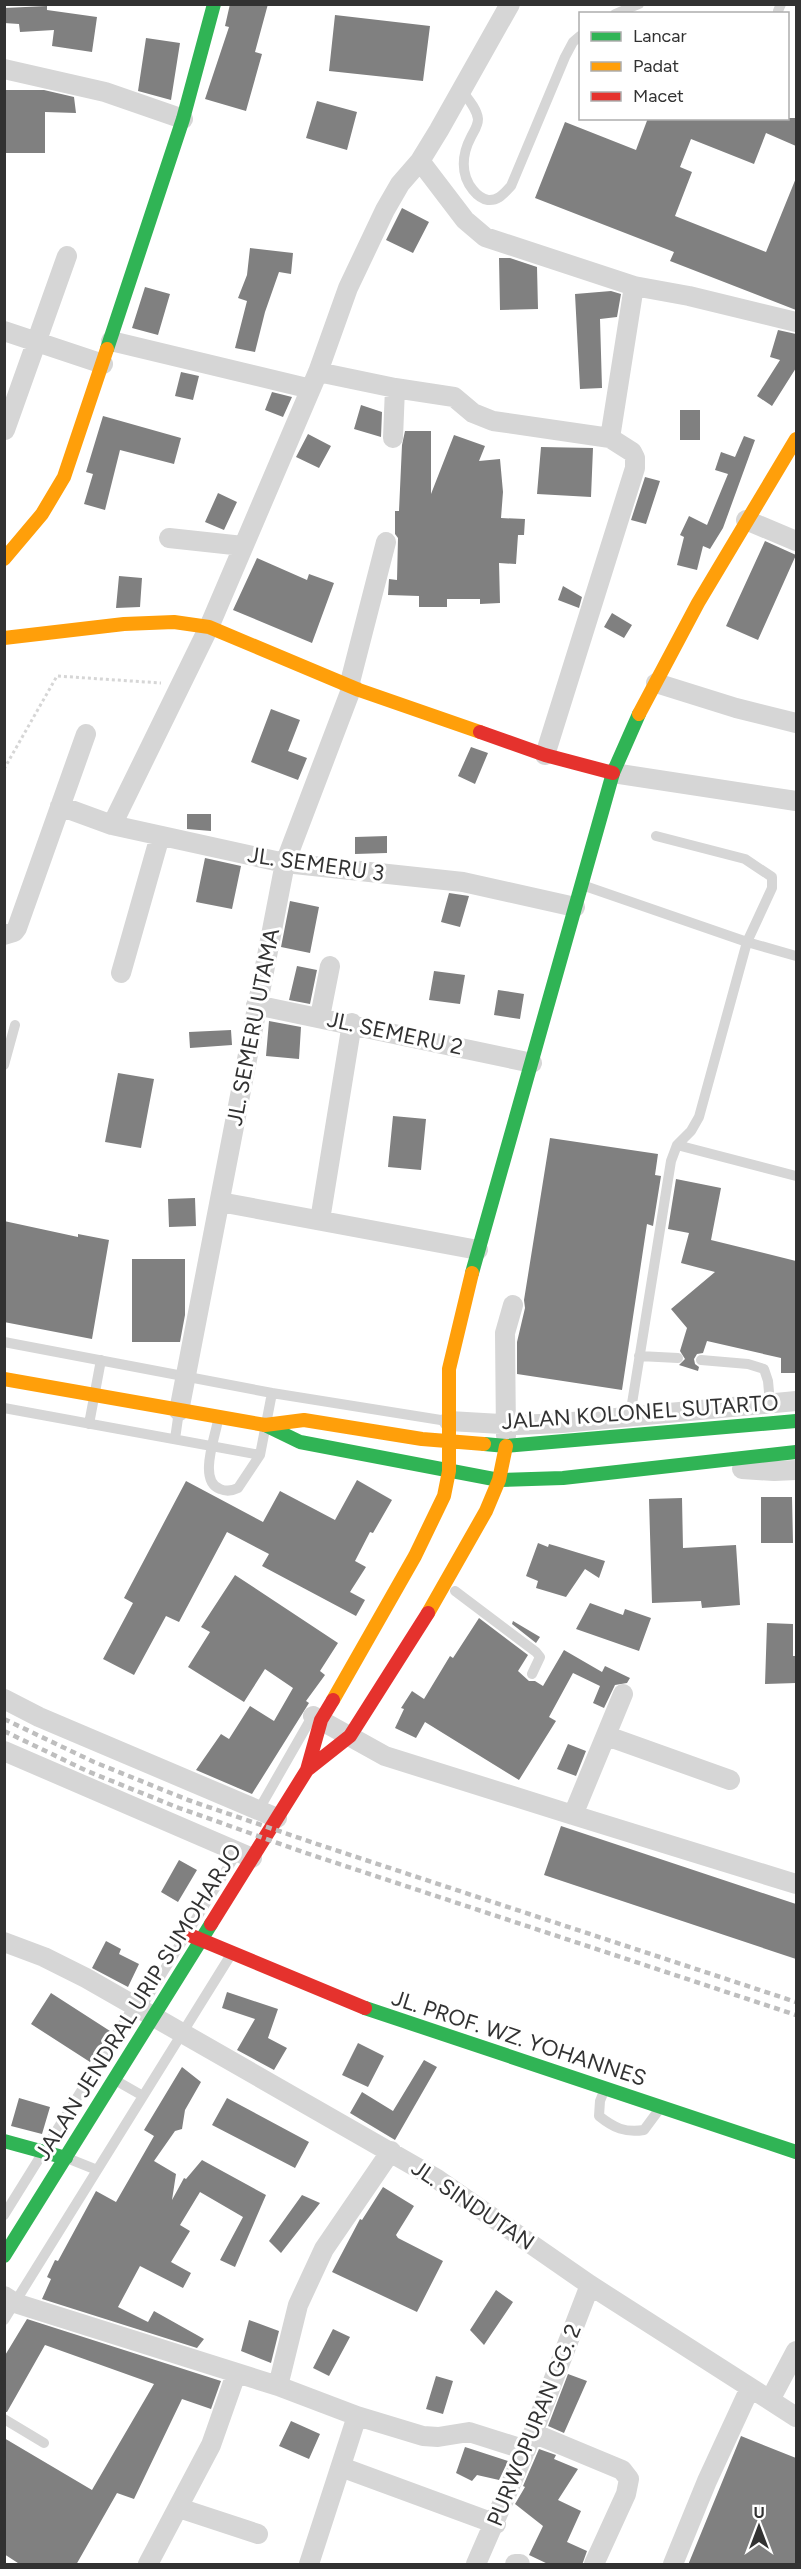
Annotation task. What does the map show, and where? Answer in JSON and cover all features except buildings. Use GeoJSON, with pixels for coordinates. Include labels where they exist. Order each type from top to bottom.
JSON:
{"type":"FeatureCollection","features":[{"type":"Feature","properties":{"kind":"main road"},"geometry":{"type":"LineString","coordinates":[[4,559],[60,488],[111,341],[183,119],[214,4]]}},
{"type":"Feature","properties":{"kind":"main road","name":"JALAN JENDRAL URIP SUMOHARJO"},"geometry":{"type":"LineString","coordinates":[[4,2256],[114,2080],[143,2011],[202,1939],[230,1894],[245,1854],[277,1818],[307,1770],[317,1718],[357,1649],[416,1556],[444,1496],[449,1471],[449,1369],[465,1297],[613,773],[629,735],[682,629],[796,439]]}},
{"type":"Feature","properties":{"kind":"main road"},"geometry":{"type":"LineString","coordinates":[[4,638],[124,624],[174,622],[209,627],[351,686],[545,755],[613,773]]}},
{"type":"Feature","properties":{"kind":"main road"},"geometry":{"type":"LineString","coordinates":[[4,1379],[265,1425]]}},
{"type":"Feature","properties":{"kind":"main road","name":"JALAN KOLONEL SUTARTO"},"geometry":{"type":"LineString","coordinates":[[265,1425],[304,1420],[450,1442],[628,1453],[683,1464],[796,1452]]}},
{"type":"Feature","properties":{"kind":"main road","name":"JALAN KOLONEL SUTARTO"},"geometry":{"type":"LineString","coordinates":[[265,1425],[300,1442],[499,1480],[534,1480],[628,1453],[796,1421]]}},
{"type":"Feature","properties":{"kind":"main road","name":"JALAN JENDRAL URIP SUMOHARJO"},"geometry":{"type":"LineString","coordinates":[[307,1770],[354,1738],[448,1597],[499,1480],[506,1446]]}},
{"type":"Feature","properties":{"kind":"main road"},"geometry":{"type":"LineString","coordinates":[[357,1649],[396,1673]]}},
{"type":"Feature","properties":{"kind":"main road","name":"JL. PROF. WZ. YOHANNES"},"geometry":{"type":"LineString","coordinates":[[187,1934],[374,2012],[796,2152]]}},
{"type":"Feature","properties":{"kind":"main road"},"geometry":{"type":"LineString","coordinates":[[4,2141],[66,2158]]}},
{"type":"Feature","properties":{"kind":"street"},"geometry":{"type":"LineString","coordinates":[[112,825],[209,627],[315,380],[348,288],[385,210],[400,184],[420,161],[510,4]]}},
{"type":"Feature","properties":{"kind":"street"},"geometry":{"type":"LineString","coordinates":[[4,69],[105,92],[183,119]]}},
{"type":"Feature","properties":{"kind":"street"},"geometry":{"type":"LineString","coordinates":[[420,161],[465,220],[485,237],[634,286],[688,296],[796,322]]}},
{"type":"Feature","properties":{"kind":"street"},"geometry":{"type":"LineString","coordinates":[[5,430],[67,256]]}},
{"type":"Feature","properties":{"kind":"street"},"geometry":{"type":"LineString","coordinates":[[610,438],[634,286]]}},
{"type":"Feature","properties":{"kind":"street"},"geometry":{"type":"LineString","coordinates":[[4,331],[103,364]]}},
{"type":"Feature","properties":{"kind":"street"},"geometry":{"type":"LineString","coordinates":[[111,341],[315,380],[454,397],[473,413],[493,422],[610,438],[632,452],[635,468],[545,755]]}},
{"type":"Feature","properties":{"kind":"street"},"geometry":{"type":"LineString","coordinates":[[393,438],[395,388]]}},
{"type":"Feature","properties":{"kind":"street"},"geometry":{"type":"LineString","coordinates":[[746,520],[796,541]]}},
{"type":"Feature","properties":{"kind":"street"},"geometry":{"type":"LineString","coordinates":[[169,538],[243,546]]}},
{"type":"Feature","properties":{"kind":"street","name":"JL. SEMERU UTAMA"},"geometry":{"type":"LineString","coordinates":[[179,1411],[285,863],[351,686],[387,542]]}},
{"type":"Feature","properties":{"kind":"street"},"geometry":{"type":"LineString","coordinates":[[656,683],[736,708],[796,723]]}},
{"type":"Feature","properties":{"kind":"street"},"geometry":{"type":"LineString","coordinates":[[4,935],[18,928],[86,734]]}},
{"type":"Feature","properties":{"kind":"street"},"geometry":{"type":"LineString","coordinates":[[613,773],[796,801]]}},
{"type":"Feature","properties":{"kind":"street","name":"JL. SEMERU 3"},"geometry":{"type":"LineString","coordinates":[[60,806],[112,825],[285,863],[463,882],[575,907]]}},
{"type":"Feature","properties":{"kind":"street"},"geometry":{"type":"LineString","coordinates":[[122,973],[160,836]]}},
{"type":"Feature","properties":{"kind":"street"},"geometry":{"type":"LineString","coordinates":[[320,1017],[330,966]]}},
{"type":"Feature","properties":{"kind":"street","name":"JL. SEMERU 2"},"geometry":{"type":"LineString","coordinates":[[256,1005],[352,1023],[532,1063]]}},
{"type":"Feature","properties":{"kind":"street"},"geometry":{"type":"LineString","coordinates":[[320,1220],[352,1023]]}},
{"type":"Feature","properties":{"kind":"street"},"geometry":{"type":"LineString","coordinates":[[220,1202],[478,1250]]}},
{"type":"Feature","properties":{"kind":"street"},"geometry":{"type":"LineString","coordinates":[[506,1446],[505,1333],[513,1305]]}},
{"type":"Feature","properties":{"kind":"street"},"geometry":{"type":"LineString","coordinates":[[449,1421],[507,1425],[562,1423],[796,1401]]}},
{"type":"Feature","properties":{"kind":"street"},"geometry":{"type":"LineString","coordinates":[[628,1453],[630,1416]]}},
{"type":"Feature","properties":{"kind":"street"},"geometry":{"type":"LineString","coordinates":[[683,1464],[774,1472],[796,1470]]}},
{"type":"Feature","properties":{"kind":"street"},"geometry":{"type":"LineString","coordinates":[[573,1815],[607,1736],[622,1694]]}},
{"type":"Feature","properties":{"kind":"street"},"geometry":{"type":"LineString","coordinates":[[4,1699],[39,1717],[277,1818]]}},
{"type":"Feature","properties":{"kind":"street"},"geometry":{"type":"LineString","coordinates":[[317,1718],[385,1756],[796,1884]]}},
{"type":"Feature","properties":{"kind":"street"},"geometry":{"type":"LineString","coordinates":[[607,1736],[730,1780]]}},
{"type":"Feature","properties":{"kind":"street"},"geometry":{"type":"LineString","coordinates":[[4,1751],[245,1854]]}},
{"type":"Feature","properties":{"kind":"street","name":"JL. SINDUTAN"},"geometry":{"type":"LineString","coordinates":[[4,1942],[44,1957],[390,2151],[480,2207],[590,2285],[796,2417]]}},
{"type":"Feature","properties":{"kind":"street"},"geometry":{"type":"LineString","coordinates":[[278,2386],[298,2305],[324,2249],[390,2151]]}},
{"type":"Feature","properties":{"kind":"street","name":"PURWOPURAN GG. 2"},"geometry":{"type":"LineString","coordinates":[[476,2565],[496,2524],[530,2442],[590,2285]]}},
{"type":"Feature","properties":{"kind":"street"},"geometry":{"type":"LineString","coordinates":[[10,2300],[278,2386],[357,2416],[423,2436],[438,2437],[469,2432],[530,2442],[622,2470],[629,2480],[626,2494],[594,2565]]}},
{"type":"Feature","properties":{"kind":"street"},"geometry":{"type":"LineString","coordinates":[[770,2400],[796,2351]]}},
{"type":"Feature","properties":{"kind":"street"},"geometry":{"type":"LineString","coordinates":[[148,2565],[211,2445],[236,2374]]}},
{"type":"Feature","properties":{"kind":"street"},"geometry":{"type":"LineString","coordinates":[[673,2565],[707,2481],[750,2388]]}},
{"type":"Feature","properties":{"kind":"street"},"geometry":{"type":"LineString","coordinates":[[309,2565],[357,2416]]}},
{"type":"Feature","properties":{"kind":"street"},"geometry":{"type":"LineString","coordinates":[[341,2467],[496,2524]]}},
{"type":"Feature","properties":{"kind":"street"},"geometry":{"type":"LineString","coordinates":[[179,2508],[258,2534]]}},
{"type":"Feature","properties":{"kind":"lane"},"geometry":{"type":"LineString","coordinates":[[620,12],[639,4]]}},
{"type":"Feature","properties":{"kind":"lane"},"geometry":{"type":"LineString","coordinates":[[462,91],[472,104],[478,118],[477,127],[464,155],[464,171],[469,185],[477,195],[485,200],[494,200],[501,197],[511,186],[565,57],[573,42],[579,37]]}},
{"type":"Feature","properties":{"kind":"lane"},"geometry":{"type":"LineString","coordinates":[[630,1416],[668,1179],[677,1145],[691,1131],[699,1117],[747,942],[772,888],[772,877],[745,859],[656,836]]}},
{"type":"Feature","properties":{"kind":"lane"},"geometry":{"type":"LineString","coordinates":[[582,885],[747,942],[796,956]]}},
{"type":"Feature","properties":{"kind":"lane"},"geometry":{"type":"LineString","coordinates":[[4,1065],[15,1025]]}},
{"type":"Feature","properties":{"kind":"lane"},"geometry":{"type":"LineString","coordinates":[[677,1145],[796,1176]]}},
{"type":"Feature","properties":{"kind":"lane"},"geometry":{"type":"LineString","coordinates":[[4,1342],[272,1393],[449,1421]]}},
{"type":"Feature","properties":{"kind":"lane"},"geometry":{"type":"LineString","coordinates":[[639,1356],[678,1358]]}},
{"type":"Feature","properties":{"kind":"lane"},"geometry":{"type":"LineString","coordinates":[[89,1424],[101,1360]]}},
{"type":"Feature","properties":{"kind":"lane"},"geometry":{"type":"LineString","coordinates":[[701,1360],[748,1364],[761,1368],[768,1381],[770,1403]]}},
{"type":"Feature","properties":{"kind":"lane"},"geometry":{"type":"LineString","coordinates":[[219,1417],[208,1471],[209,1480],[216,1488],[224,1491],[238,1488],[260,1455],[272,1393]]}},
{"type":"Feature","properties":{"kind":"lane"},"geometry":{"type":"LineString","coordinates":[[4,1408],[260,1455]]}},
{"type":"Feature","properties":{"kind":"lane"},"geometry":{"type":"LineString","coordinates":[[175,1439],[179,1411]]}},
{"type":"Feature","properties":{"kind":"lane"},"geometry":{"type":"LineString","coordinates":[[410,1652],[448,1597],[536,1652],[540,1657],[539,1663],[531,1674]]}},
{"type":"Feature","properties":{"kind":"lane"},"geometry":{"type":"LineString","coordinates":[[258,1811],[317,1718]]}},
{"type":"Feature","properties":{"kind":"lane"},"geometry":{"type":"LineString","coordinates":[[4,2215],[96,2068],[143,2011],[215,1888],[245,1854]]}},
{"type":"Feature","properties":{"kind":"lane"},"geometry":{"type":"LineString","coordinates":[[215,1888],[230,1894]]}},
{"type":"Feature","properties":{"kind":"lane"},"geometry":{"type":"LineString","coordinates":[[4,2320],[10,2300],[97,2170],[232,1953]]}},
{"type":"Feature","properties":{"kind":"lane"},"geometry":{"type":"LineString","coordinates":[[96,2068],[143,2096]]}},
{"type":"Feature","properties":{"kind":"lane"},"geometry":{"type":"LineString","coordinates":[[606,2088],[600,2101],[599,2116],[611,2126],[628,2132],[644,2130],[661,2107]]}},
{"type":"Feature","properties":{"kind":"lane"},"geometry":{"type":"LineString","coordinates":[[66,2158],[97,2170]]}},
{"type":"Feature","properties":{"kind":"lane"},"geometry":{"type":"LineString","coordinates":[[4,2419],[44,2443]]}},
{"type":"Feature","properties":{"kind":"path"},"geometry":{"type":"LineString","coordinates":[[4,769],[57,676],[181,684]]}},
{"type":"Feature","properties":{"kind":"railway"},"geometry":{"type":"LineString","coordinates":[[4,1719],[94,1762],[188,1800],[796,2002]]}},
{"type":"Feature","properties":{"kind":"railway"},"geometry":{"type":"LineString","coordinates":[[4,1731],[87,1771],[179,1808],[309,1854],[796,2015]]}},
{"type":"Feature","properties":{"kind":"traffic: fast"},"geometry":{"type":"LineString","coordinates":[[107,349],[183,119],[214,4]]}},
{"type":"Feature","properties":{"kind":"traffic: fast"},"geometry":{"type":"LineString","coordinates":[[472,1273],[613,773],[639,714]]}},
{"type":"Feature","properties":{"kind":"traffic: fast"},"geometry":{"type":"LineString","coordinates":[[484,1444],[506,1446],[796,1421]]}},
{"type":"Feature","properties":{"kind":"traffic: fast"},"geometry":{"type":"LineString","coordinates":[[265,1425],[300,1442],[499,1480],[563,1478],[796,1452]]}},
{"type":"Feature","properties":{"kind":"traffic: fast"},"geometry":{"type":"LineString","coordinates":[[4,2256],[211,1924]]}},
{"type":"Feature","properties":{"kind":"traffic: fast"},"geometry":{"type":"LineString","coordinates":[[365,2008],[796,2152]]}},
{"type":"Feature","properties":{"kind":"traffic: fast"},"geometry":{"type":"LineString","coordinates":[[4,2141],[66,2158]]}},
{"type":"Feature","properties":{"kind":"traffic: slow"},"geometry":{"type":"LineString","coordinates":[[4,559],[42,514],[64,477],[107,349]]}},
{"type":"Feature","properties":{"kind":"traffic: slow"},"geometry":{"type":"LineString","coordinates":[[639,714],[698,603],[796,439]]}},
{"type":"Feature","properties":{"kind":"traffic: slow"},"geometry":{"type":"LineString","coordinates":[[4,638],[124,624],[174,622],[209,627],[359,690],[480,732]]}},
{"type":"Feature","properties":{"kind":"traffic: slow"},"geometry":{"type":"LineString","coordinates":[[333,1700],[415,1556],[444,1496],[449,1471],[449,1369],[472,1273]]}},
{"type":"Feature","properties":{"kind":"traffic: slow"},"geometry":{"type":"LineString","coordinates":[[4,1379],[265,1425],[304,1420],[422,1439],[484,1444]]}},
{"type":"Feature","properties":{"kind":"traffic: slow"},"geometry":{"type":"LineString","coordinates":[[428,1613],[486,1511],[499,1480],[506,1446]]}},
{"type":"Feature","properties":{"kind":"traffic: jam"},"geometry":{"type":"LineString","coordinates":[[480,732],[545,755],[613,773]]}},
{"type":"Feature","properties":{"kind":"traffic: jam"},"geometry":{"type":"LineString","coordinates":[[307,1770],[350,1736],[428,1613]]}},
{"type":"Feature","properties":{"kind":"traffic: jam"},"geometry":{"type":"LineString","coordinates":[[211,1924],[307,1770],[321,1720],[333,1700]]}},
{"type":"Feature","properties":{"kind":"traffic: jam"},"geometry":{"type":"LineString","coordinates":[[187,1934],[365,2008]]}}]}
